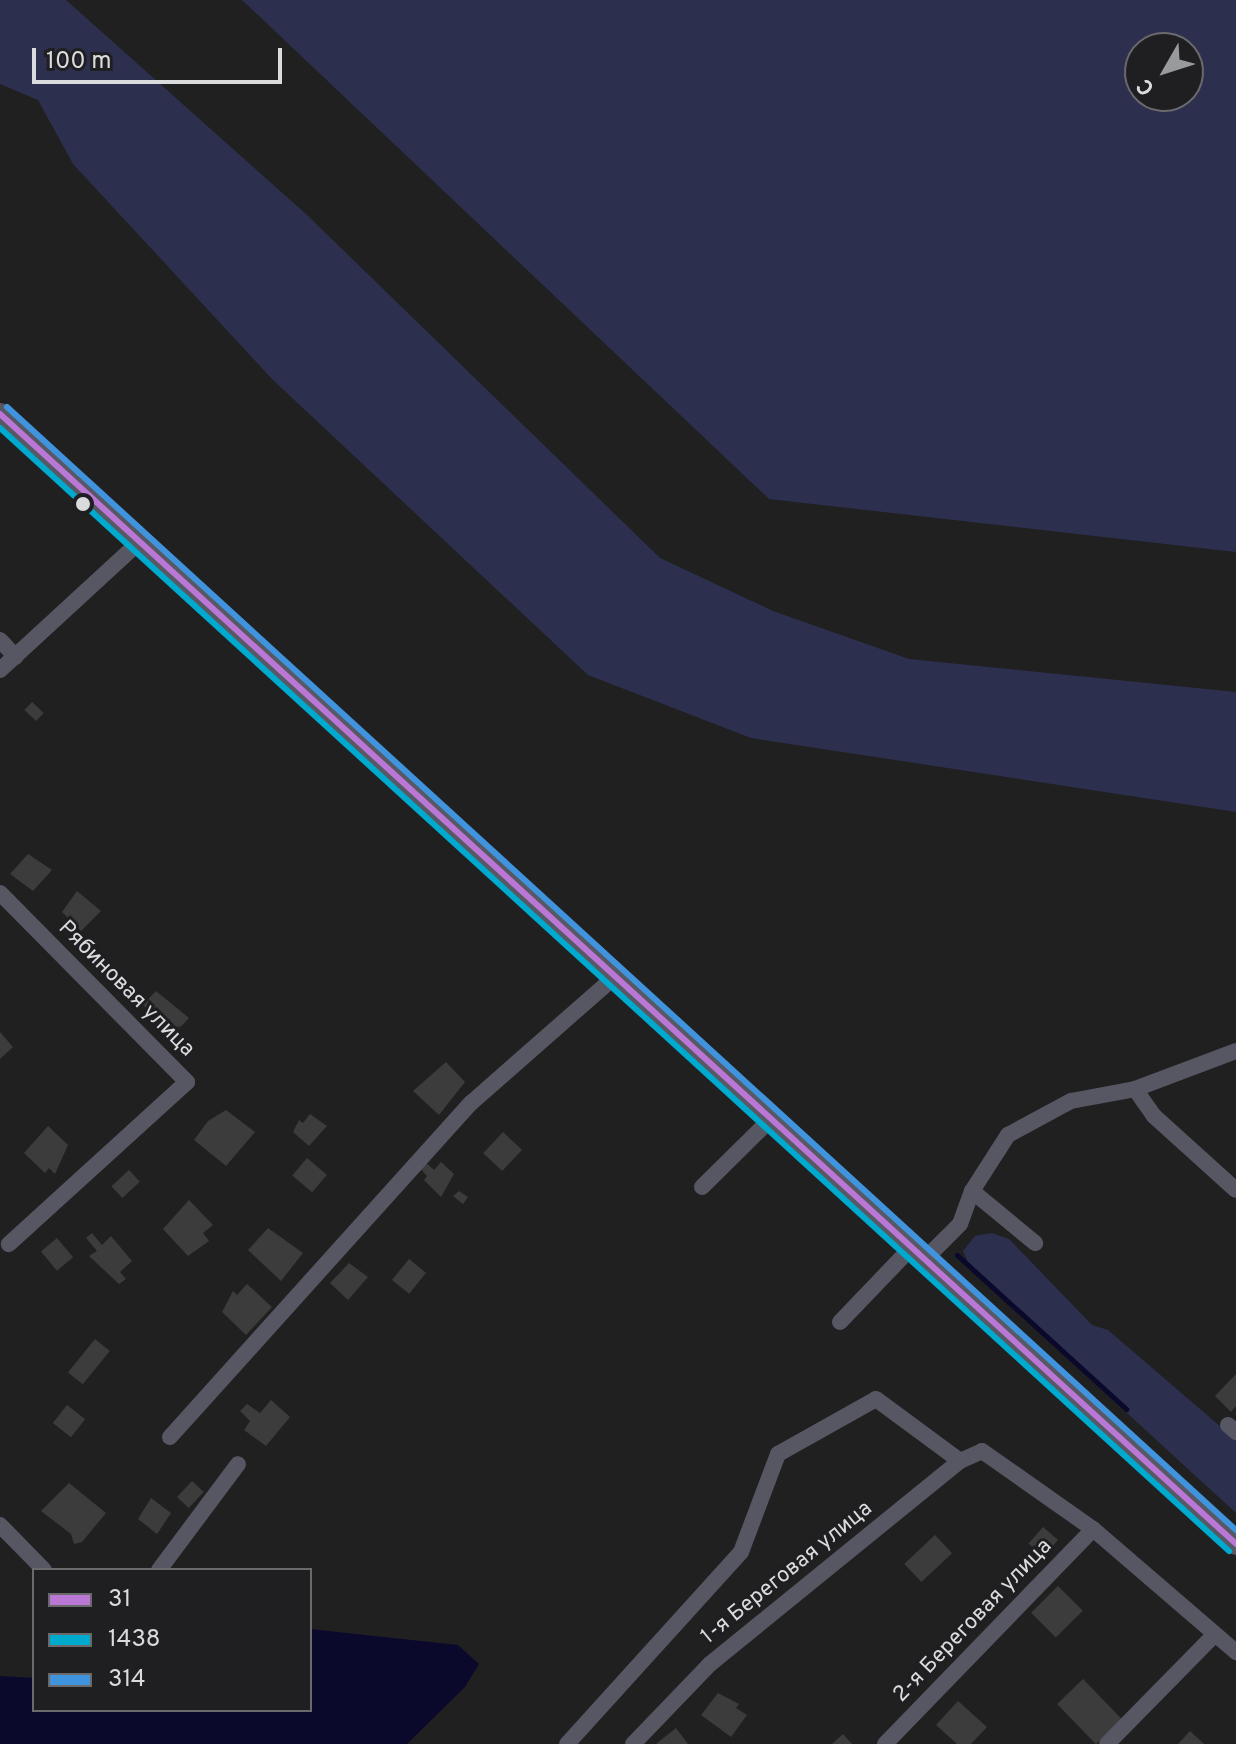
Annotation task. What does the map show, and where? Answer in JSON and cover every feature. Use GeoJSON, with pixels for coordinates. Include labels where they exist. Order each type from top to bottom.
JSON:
{"type":"FeatureCollection","features":[{"type":"Feature","properties":{"kind":"main road"},"geometry":{"type":"LineString","coordinates":[[0,414],[612,979],[1236,1544]]}},
{"type":"Feature","properties":{"kind":"street"},"geometry":{"type":"LineString","coordinates":[[0,670],[139,542]]}},
{"type":"Feature","properties":{"kind":"street"},"geometry":{"type":"LineString","coordinates":[[0,640],[16,657]]}},
{"type":"Feature","properties":{"kind":"street","name":"Рябиновая улица"},"geometry":{"type":"LineString","coordinates":[[3,902],[187,1082],[9,1244]]}},
{"type":"Feature","properties":{"kind":"street"},"geometry":{"type":"LineString","coordinates":[[170,1437],[471,1103],[612,979]]}},
{"type":"Feature","properties":{"kind":"street"},"geometry":{"type":"LineString","coordinates":[[840,1322],[918,1254],[960,1224],[972,1191],[1008,1135],[1071,1101],[1135,1089],[1236,1051]]}},
{"type":"Feature","properties":{"kind":"street"},"geometry":{"type":"LineString","coordinates":[[1135,1089],[1154,1116],[1236,1190]]}},
{"type":"Feature","properties":{"kind":"street"},"geometry":{"type":"LineString","coordinates":[[702,1187],[770,1120]]}},
{"type":"Feature","properties":{"kind":"street"},"geometry":{"type":"LineString","coordinates":[[972,1191],[1035,1243]]}},
{"type":"Feature","properties":{"kind":"street"},"geometry":{"type":"LineString","coordinates":[[567,1744],[741,1552],[778,1454],[876,1399],[960,1461]]}},
{"type":"Feature","properties":{"kind":"street","name":"1-я Береговая улица"},"geometry":{"type":"LineString","coordinates":[[633,1744],[710,1664],[960,1461],[982,1451],[1093,1529]]}},
{"type":"Feature","properties":{"kind":"street"},"geometry":{"type":"LineString","coordinates":[[160,1568],[238,1464]]}},
{"type":"Feature","properties":{"kind":"street"},"geometry":{"type":"LineString","coordinates":[[0,1525],[42,1568]]}},
{"type":"Feature","properties":{"kind":"street"},"geometry":{"type":"LineString","coordinates":[[1093,1529],[1213,1636],[1236,1652]]}},
{"type":"Feature","properties":{"kind":"street","name":"2-я Береговая улица"},"geometry":{"type":"LineString","coordinates":[[885,1744],[1093,1529]]}},
{"type":"Feature","properties":{"kind":"street"},"geometry":{"type":"LineString","coordinates":[[1107,1744],[1213,1636]]}},
{"type":"Feature","properties":{"kind":"shaded area"},"geometry":{"type":"Polygon","coordinates":[[[0,0],[66,0],[306,214],[660,558],[773,611],[909,659],[1236,692],[1236,812],[751,738],[588,675],[273,380],[73,164],[38,100],[0,84],[0,0]]]}},
{"type":"Feature","properties":{"kind":"shaded area"},"geometry":{"type":"Polygon","coordinates":[[[242,0],[1236,0],[1236,552],[769,499],[242,0]]]}},
{"type":"Feature","properties":{"kind":"shaded area"},"geometry":{"type":"Polygon","coordinates":[[[992,1233],[1009,1239],[1092,1325],[1108,1330],[1236,1440],[1236,1513],[972,1271],[963,1251],[975,1236],[992,1233]]]}},
{"type":"Feature","properties":{"kind":"shaded area"},"geometry":{"type":"Polygon","coordinates":[[[312,1629],[458,1645],[479,1664],[465,1687],[407,1744],[0,1744],[0,1676],[32,1678],[32,1712],[312,1712],[312,1629]]]}},
{"type":"Feature","properties":{"kind":"building"},"geometry":{"type":"Polygon","coordinates":[[[32,702],[44,713],[36,721],[24,710],[32,702]]]}},
{"type":"Feature","properties":{"kind":"building"},"geometry":{"type":"Polygon","coordinates":[[[28,854],[52,870],[33,891],[10,874],[28,854]]]}},
{"type":"Feature","properties":{"kind":"building"},"geometry":{"type":"Polygon","coordinates":[[[77,891],[101,911],[81,931],[62,912],[77,891]]]}},
{"type":"Feature","properties":{"kind":"building"},"geometry":{"type":"Polygon","coordinates":[[[156,991],[189,1018],[169,1039],[145,1016],[150,1012],[143,1005],[156,991]]]}},
{"type":"Feature","properties":{"kind":"building"},"geometry":{"type":"Polygon","coordinates":[[[0,1032],[13,1047],[0,1059],[0,1032]]]}},
{"type":"Feature","properties":{"kind":"building"},"geometry":{"type":"Polygon","coordinates":[[[446,1062],[465,1082],[439,1115],[413,1091],[446,1062]]]}},
{"type":"Feature","properties":{"kind":"building"},"geometry":{"type":"Polygon","coordinates":[[[226,1110],[255,1132],[226,1166],[194,1140],[208,1121],[226,1110]]]}},
{"type":"Feature","properties":{"kind":"building"},"geometry":{"type":"Polygon","coordinates":[[[310,1114],[327,1126],[309,1146],[293,1132],[299,1120],[303,1123],[310,1114]]]}},
{"type":"Feature","properties":{"kind":"building"},"geometry":{"type":"Polygon","coordinates":[[[48,1126],[68,1145],[55,1174],[49,1168],[45,1173],[24,1153],[48,1126]]]}},
{"type":"Feature","properties":{"kind":"building"},"geometry":{"type":"Polygon","coordinates":[[[503,1132],[522,1150],[502,1171],[483,1153],[503,1132]]]}},
{"type":"Feature","properties":{"kind":"building"},"geometry":{"type":"Polygon","coordinates":[[[307,1158],[327,1175],[312,1192],[292,1176],[307,1158]]]}},
{"type":"Feature","properties":{"kind":"building"},"geometry":{"type":"Polygon","coordinates":[[[424,1161],[434,1170],[441,1162],[454,1174],[441,1197],[424,1180],[427,1176],[419,1167],[424,1161]]]}},
{"type":"Feature","properties":{"kind":"building"},"geometry":{"type":"Polygon","coordinates":[[[129,1170],[140,1182],[122,1198],[111,1186],[129,1170]]]}},
{"type":"Feature","properties":{"kind":"building"},"geometry":{"type":"Polygon","coordinates":[[[459,1191],[468,1197],[463,1204],[453,1196],[459,1191]]]}},
{"type":"Feature","properties":{"kind":"building"},"geometry":{"type":"Polygon","coordinates":[[[189,1200],[213,1225],[203,1233],[209,1241],[188,1256],[163,1229],[189,1200]]]}},
{"type":"Feature","properties":{"kind":"building"},"geometry":{"type":"Polygon","coordinates":[[[268,1228],[303,1253],[281,1281],[248,1250],[268,1228]]]}},
{"type":"Feature","properties":{"kind":"building"},"geometry":{"type":"Polygon","coordinates":[[[92,1233],[102,1245],[111,1236],[132,1261],[120,1272],[126,1279],[119,1284],[89,1256],[97,1251],[86,1238],[92,1233]]]}},
{"type":"Feature","properties":{"kind":"building"},"geometry":{"type":"Polygon","coordinates":[[[57,1238],[73,1257],[57,1271],[41,1251],[57,1238]]]}},
{"type":"Feature","properties":{"kind":"building"},"geometry":{"type":"Polygon","coordinates":[[[409,1259],[426,1273],[409,1294],[392,1280],[409,1259]]]}},
{"type":"Feature","properties":{"kind":"building"},"geometry":{"type":"Polygon","coordinates":[[[349,1263],[368,1277],[348,1300],[330,1283],[349,1263]]]}},
{"type":"Feature","properties":{"kind":"building"},"geometry":{"type":"Polygon","coordinates":[[[247,1284],[272,1307],[246,1335],[222,1312],[233,1291],[237,1295],[247,1284]]]}},
{"type":"Feature","properties":{"kind":"building"},"geometry":{"type":"Polygon","coordinates":[[[95,1339],[110,1351],[83,1384],[68,1372],[95,1339]]]}},
{"type":"Feature","properties":{"kind":"building"},"geometry":{"type":"Polygon","coordinates":[[[1236,1374],[1236,1406],[1231,1412],[1215,1396],[1236,1374]]]}},
{"type":"Feature","properties":{"kind":"building"},"geometry":{"type":"Polygon","coordinates":[[[271,1400],[290,1417],[266,1446],[244,1430],[250,1421],[240,1411],[247,1404],[260,1413],[271,1400]]]}},
{"type":"Feature","properties":{"kind":"building"},"geometry":{"type":"Polygon","coordinates":[[[67,1405],[85,1419],[71,1437],[53,1423],[67,1405]]]}},
{"type":"Feature","properties":{"kind":"building"},"geometry":{"type":"Polygon","coordinates":[[[192,1481],[204,1492],[189,1508],[177,1497],[192,1481]]]}},
{"type":"Feature","properties":{"kind":"building"},"geometry":{"type":"Polygon","coordinates":[[[69,1483],[106,1513],[82,1542],[74,1544],[71,1534],[41,1511],[69,1483]]]}},
{"type":"Feature","properties":{"kind":"building"},"geometry":{"type":"Polygon","coordinates":[[[151,1498],[171,1513],[157,1534],[138,1519],[151,1498]]]}},
{"type":"Feature","properties":{"kind":"building"},"geometry":{"type":"Polygon","coordinates":[[[1043,1527],[1058,1540],[1044,1557],[1029,1544],[1043,1527]]]}},
{"type":"Feature","properties":{"kind":"building"},"geometry":{"type":"Polygon","coordinates":[[[935,1535],[952,1553],[921,1582],[904,1564],[935,1535]]]}},
{"type":"Feature","properties":{"kind":"building"},"geometry":{"type":"Polygon","coordinates":[[[1058,1586],[1083,1611],[1056,1638],[1031,1613],[1058,1586]]]}},
{"type":"Feature","properties":{"kind":"building"},"geometry":{"type":"Polygon","coordinates":[[[1083,1679],[1122,1719],[1096,1744],[1057,1704],[1083,1679]]]}},
{"type":"Feature","properties":{"kind":"building"},"geometry":{"type":"Polygon","coordinates":[[[718,1693],[739,1704],[736,1708],[747,1715],[731,1737],[701,1715],[718,1693]]]}},
{"type":"Feature","properties":{"kind":"building"},"geometry":{"type":"Polygon","coordinates":[[[958,1701],[987,1727],[971,1744],[957,1744],[936,1725],[958,1701]]]}},
{"type":"Feature","properties":{"kind":"building"},"geometry":{"type":"Polygon","coordinates":[[[676,1728],[688,1744],[656,1744],[676,1728]]]}},
{"type":"Feature","properties":{"kind":"building"},"geometry":{"type":"Polygon","coordinates":[[[1190,1731],[1204,1744],[1178,1744],[1190,1731]]]}},
{"type":"Feature","properties":{"kind":"building"},"geometry":{"type":"Polygon","coordinates":[[[843,1734],[852,1744],[832,1744],[843,1734]]]}},
{"type":"Feature","properties":{"kind":"waterway"},"geometry":{"type":"LineString","coordinates":[[957,1255],[1126,1409]]}},
{"type":"Feature","properties":{"kind":"transit line","name":"314"},"geometry":{"type":"LineString","coordinates":[[7,407],[1236,1530]]}},
{"type":"Feature","properties":{"kind":"transit line","name":"31"},"geometry":{"type":"LineString","coordinates":[[0,414],[1236,1544]]}},
{"type":"Feature","properties":{"kind":"transit line","name":"1438"},"geometry":{"type":"LineString","coordinates":[[0,428],[1229,1551]]}}]}
